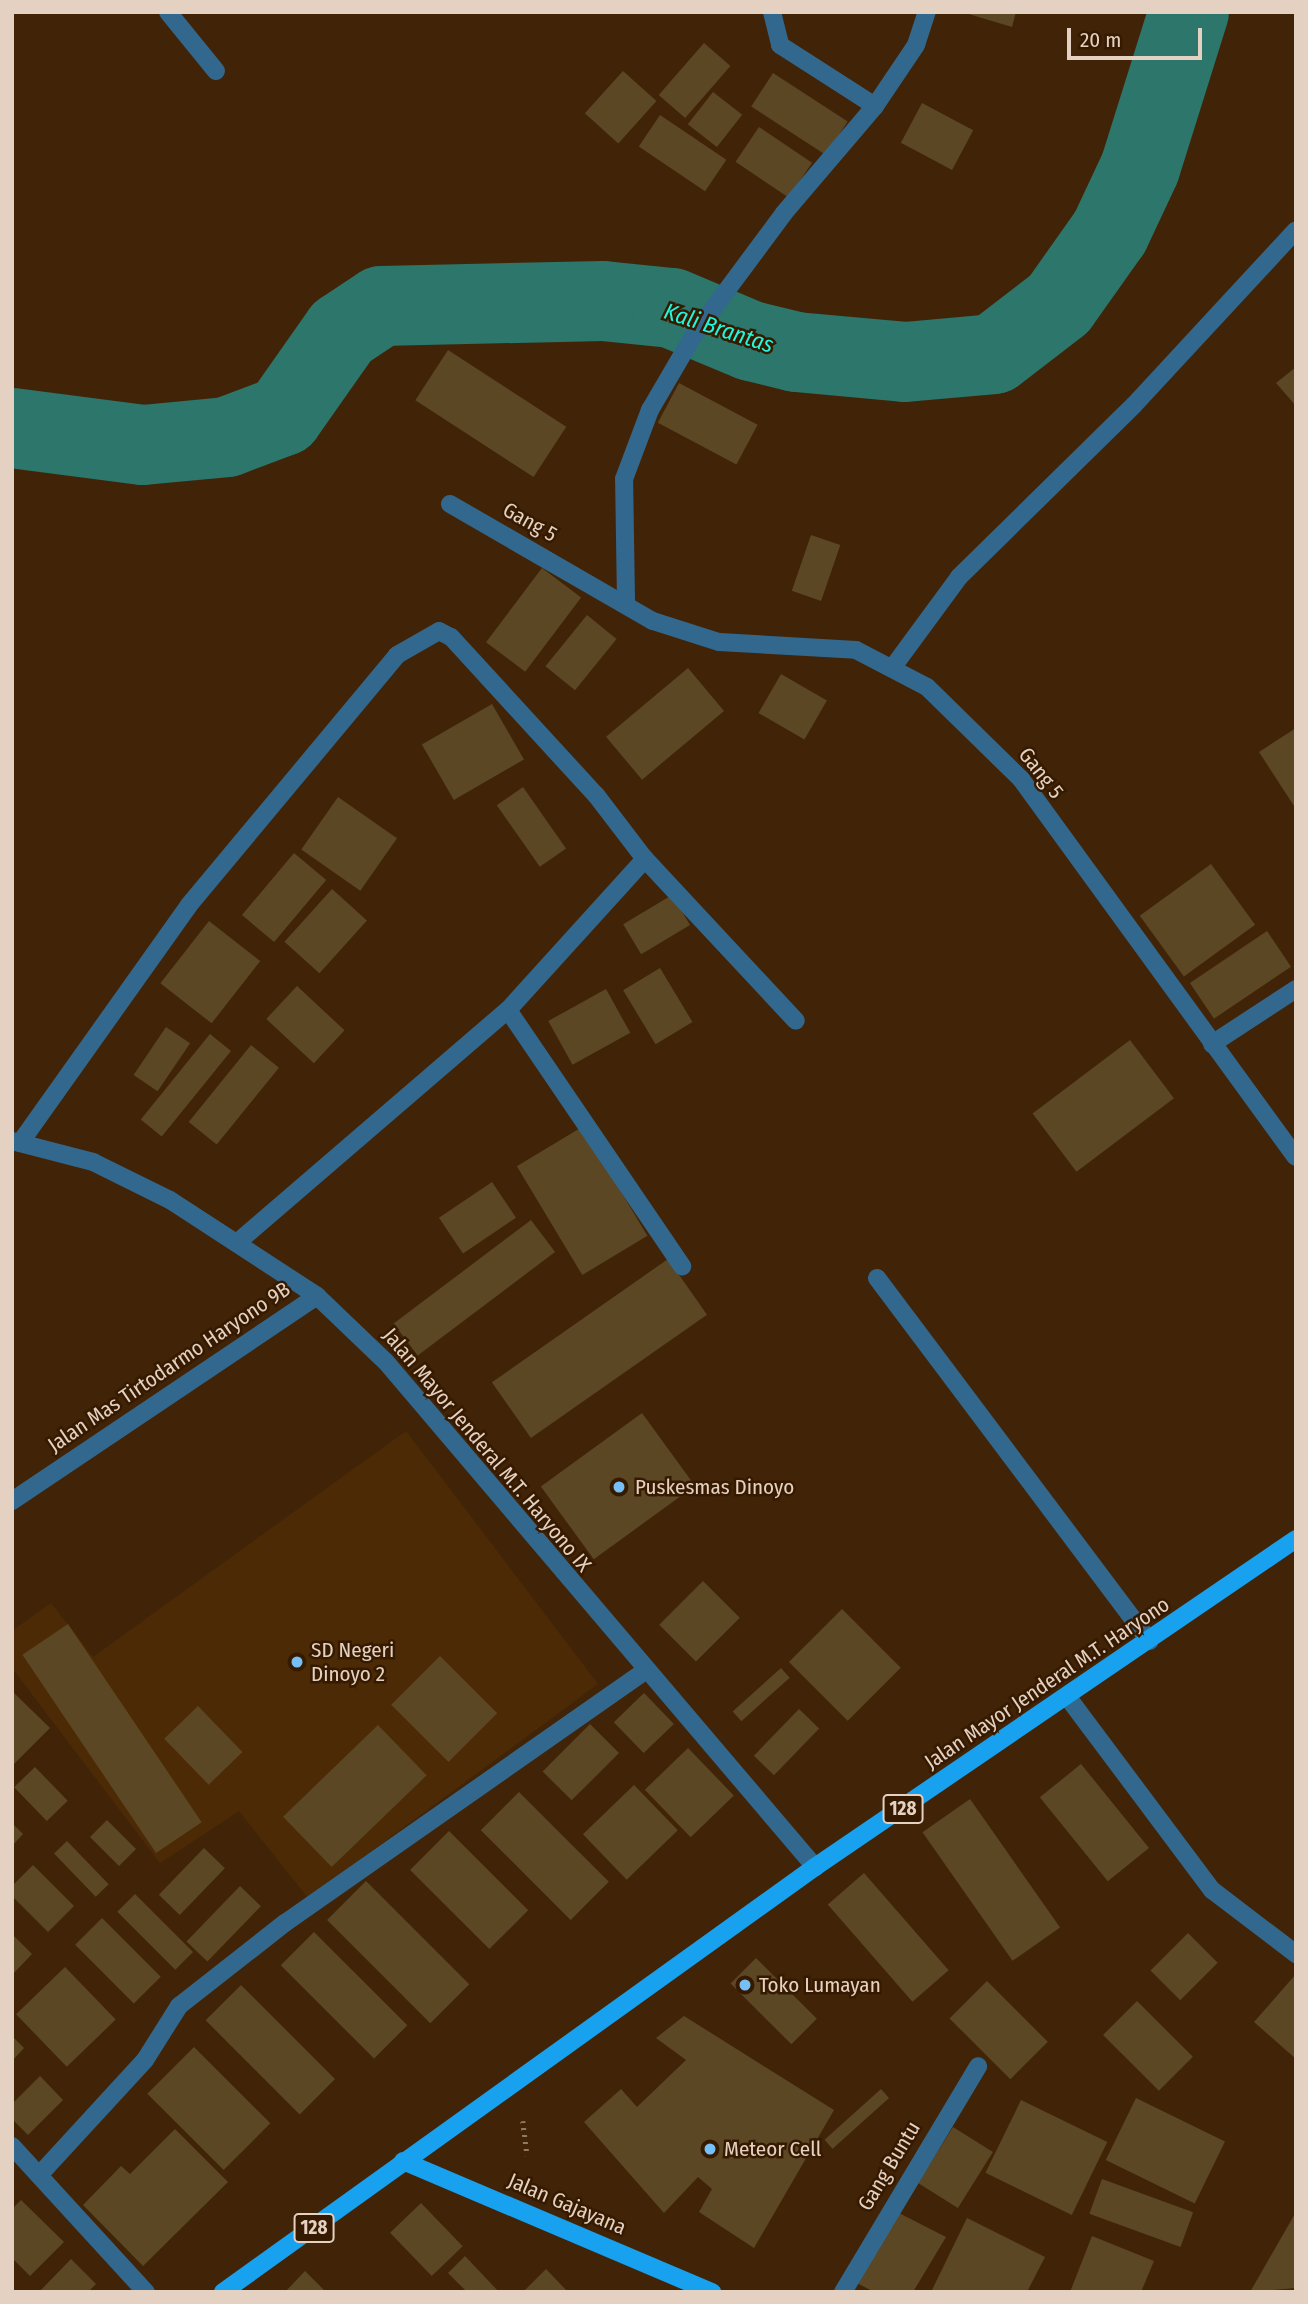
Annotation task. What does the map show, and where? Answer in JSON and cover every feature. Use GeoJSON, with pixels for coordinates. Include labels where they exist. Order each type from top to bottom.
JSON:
{"type":"FeatureCollection","features":[{"type":"Feature","properties":{"kind":"main road","name":"Jalan Mayor Jenderal M.T. Haryono"},"geometry":{"type":"LineString","coordinates":[[404,2161],[815,1867],[1069,1699],[1296,1539]]}},
{"type":"Feature","properties":{"kind":"main road","name":"128"},"geometry":{"type":"LineString","coordinates":[[223,2292],[404,2161]]}},
{"type":"Feature","properties":{"kind":"main road","name":"Jalan Gajayana"},"geometry":{"type":"LineString","coordinates":[[404,2161],[712,2292]]}},
{"type":"Feature","properties":{"kind":"street"},"geometry":{"type":"LineString","coordinates":[[168,12],[216,71]]}},
{"type":"Feature","properties":{"kind":"street"},"geometry":{"type":"LineString","coordinates":[[772,12],[780,45],[876,106]]}},
{"type":"Feature","properties":{"kind":"street"},"geometry":{"type":"LineString","coordinates":[[626,601],[624,479],[632,445],[695,333],[784,213],[876,106],[916,45],[927,12]]}},
{"type":"Feature","properties":{"kind":"street"},"geometry":{"type":"LineString","coordinates":[[893,667],[959,577],[1133,405],[1296,230]]}},
{"type":"Feature","properties":{"kind":"street","name":"Gang 5"},"geometry":{"type":"LineString","coordinates":[[450,504],[626,601],[653,621],[719,642],[856,650],[893,667],[968,723],[1021,779],[1296,1157]]}},
{"type":"Feature","properties":{"kind":"street"},"geometry":{"type":"LineString","coordinates":[[16,1142],[189,905],[397,655],[421,637],[439,631],[451,637],[596,795],[645,859],[796,1021]]}},
{"type":"Feature","properties":{"kind":"street"},"geometry":{"type":"LineString","coordinates":[[239,1241],[508,1010],[645,859]]}},
{"type":"Feature","properties":{"kind":"street"},"geometry":{"type":"LineString","coordinates":[[1212,1044],[1296,989]]}},
{"type":"Feature","properties":{"kind":"street"},"geometry":{"type":"LineString","coordinates":[[508,1010],[682,1266]]}},
{"type":"Feature","properties":{"kind":"street","name":"Jalan Mayor Jenderal M.T. Haryono IX"},"geometry":{"type":"LineString","coordinates":[[16,1142],[93,1162],[239,1241],[317,1296],[386,1362],[643,1672],[815,1867]]}},
{"type":"Feature","properties":{"kind":"street"},"geometry":{"type":"LineString","coordinates":[[877,1278],[1150,1641]]}},
{"type":"Feature","properties":{"kind":"street","name":"Jalan Mas Tirtodarmo Haryono 9B"},"geometry":{"type":"LineString","coordinates":[[12,1500],[317,1296]]}},
{"type":"Feature","properties":{"kind":"street"},"geometry":{"type":"LineString","coordinates":[[42,2172],[145,2060],[179,2006],[285,1923],[643,1672]]}},
{"type":"Feature","properties":{"kind":"street"},"geometry":{"type":"LineString","coordinates":[[1069,1699],[1212,1889],[1296,1954]]}},
{"type":"Feature","properties":{"kind":"street","name":"Gang Buntu"},"geometry":{"type":"LineString","coordinates":[[843,2292],[978,2066]]}},
{"type":"Feature","properties":{"kind":"street"},"geometry":{"type":"LineString","coordinates":[[12,2146],[42,2172],[146,2292]]}},
{"type":"Feature","properties":{"kind":"path"},"geometry":{"type":"LineString","coordinates":[[523,2121],[527,2156]]}},
{"type":"Feature","properties":{"kind":"shaded area","name":"SD Negeri Dinoyo 2"},"geometry":{"type":"Polygon","coordinates":[[[406,1431],[598,1684],[308,1898],[239,1811],[160,1863],[12,1668],[12,1631],[51,1603],[93,1657],[406,1431]]]}},
{"type":"Feature","properties":{"kind":"building"},"geometry":{"type":"Polygon","coordinates":[[[962,12],[1016,12],[1012,27],[962,12]]]}},
{"type":"Feature","properties":{"kind":"building"},"geometry":{"type":"Polygon","coordinates":[[[704,43],[730,66],[685,118],[659,95],[704,43]]]}},
{"type":"Feature","properties":{"kind":"building"},"geometry":{"type":"Polygon","coordinates":[[[623,71],[656,101],[618,143],[585,113],[623,71]]]}},
{"type":"Feature","properties":{"kind":"building"},"geometry":{"type":"Polygon","coordinates":[[[773,73],[848,121],[826,155],[751,107],[773,73]]]}},
{"type":"Feature","properties":{"kind":"building"},"geometry":{"type":"Polygon","coordinates":[[[713,92],[742,115],[717,147],[688,124],[713,92]]]}},
{"type":"Feature","properties":{"kind":"building"},"geometry":{"type":"Polygon","coordinates":[[[922,103],[973,130],[952,170],[901,143],[922,103]]]}},
{"type":"Feature","properties":{"kind":"building"},"geometry":{"type":"Polygon","coordinates":[[[660,115],[726,160],[705,191],[639,147],[660,115]]]}},
{"type":"Feature","properties":{"kind":"building"},"geometry":{"type":"Polygon","coordinates":[[[759,127],[812,163],[789,198],[736,162],[759,127]]]}},
{"type":"Feature","properties":{"kind":"building"},"geometry":{"type":"Polygon","coordinates":[[[448,350],[566,427],[534,477],[415,400],[448,350]]]}},
{"type":"Feature","properties":{"kind":"building"},"geometry":{"type":"Polygon","coordinates":[[[1296,367],[1296,406],[1276,383],[1296,367]]]}},
{"type":"Feature","properties":{"kind":"building"},"geometry":{"type":"Polygon","coordinates":[[[679,383],[758,425],[736,465],[658,423],[679,383]]]}},
{"type":"Feature","properties":{"kind":"building"},"geometry":{"type":"Polygon","coordinates":[[[811,535],[840,545],[821,601],[792,591],[811,535]]]}},
{"type":"Feature","properties":{"kind":"building"},"geometry":{"type":"Polygon","coordinates":[[[542,568],[581,597],[525,672],[486,642],[542,568]]]}},
{"type":"Feature","properties":{"kind":"building"},"geometry":{"type":"Polygon","coordinates":[[[587,615],[617,639],[575,690],[545,666],[587,615]]]}},
{"type":"Feature","properties":{"kind":"building"},"geometry":{"type":"Polygon","coordinates":[[[688,668],[724,711],[642,780],[606,737],[688,668]]]}},
{"type":"Feature","properties":{"kind":"building"},"geometry":{"type":"Polygon","coordinates":[[[781,674],[827,700],[804,739],[758,713],[781,674]]]}},
{"type":"Feature","properties":{"kind":"building"},"geometry":{"type":"Polygon","coordinates":[[[492,704],[524,759],[454,800],[422,744],[492,704]]]}},
{"type":"Feature","properties":{"kind":"building"},"geometry":{"type":"Polygon","coordinates":[[[1296,728],[1296,809],[1259,752],[1296,728]]]}},
{"type":"Feature","properties":{"kind":"building"},"geometry":{"type":"Polygon","coordinates":[[[523,787],[566,848],[540,867],[497,805],[523,787]]]}},
{"type":"Feature","properties":{"kind":"building"},"geometry":{"type":"Polygon","coordinates":[[[338,797],[397,838],[360,891],[301,849],[338,797]]]}},
{"type":"Feature","properties":{"kind":"building"},"geometry":{"type":"Polygon","coordinates":[[[294,853],[326,880],[274,942],[242,915],[294,853]]]}},
{"type":"Feature","properties":{"kind":"building"},"geometry":{"type":"Polygon","coordinates":[[[1211,864],[1255,925],[1184,976],[1140,916],[1211,864]]]}},
{"type":"Feature","properties":{"kind":"building"},"geometry":{"type":"Polygon","coordinates":[[[332,889],[367,920],[319,973],[284,942],[332,889]]]}},
{"type":"Feature","properties":{"kind":"building"},"geometry":{"type":"Polygon","coordinates":[[[672,895],[690,925],[641,954],[623,924],[672,895]]]}},
{"type":"Feature","properties":{"kind":"building"},"geometry":{"type":"Polygon","coordinates":[[[209,921],[260,961],[212,1023],[160,983],[209,921]]]}},
{"type":"Feature","properties":{"kind":"building"},"geometry":{"type":"Polygon","coordinates":[[[1267,931],[1291,967],[1214,1019],[1190,983],[1267,931]]]}},
{"type":"Feature","properties":{"kind":"building"},"geometry":{"type":"Polygon","coordinates":[[[660,968],[692,1022],[656,1044],[623,990],[660,968]]]}},
{"type":"Feature","properties":{"kind":"building"},"geometry":{"type":"Polygon","coordinates":[[[297,986],[345,1030],[314,1063],[266,1019],[297,986]]]}},
{"type":"Feature","properties":{"kind":"building"},"geometry":{"type":"Polygon","coordinates":[[[606,989],[630,1033],[573,1065],[548,1021],[606,989]]]}},
{"type":"Feature","properties":{"kind":"building"},"geometry":{"type":"Polygon","coordinates":[[[166,1027],[190,1043],[158,1091],[134,1075],[166,1027]]]}},
{"type":"Feature","properties":{"kind":"building"},"geometry":{"type":"Polygon","coordinates":[[[210,1034],[231,1051],[162,1136],[141,1119],[210,1034]]]}},
{"type":"Feature","properties":{"kind":"building"},"geometry":{"type":"Polygon","coordinates":[[[1130,1040],[1174,1098],[1076,1172],[1033,1113],[1130,1040]]]}},
{"type":"Feature","properties":{"kind":"building"},"geometry":{"type":"Polygon","coordinates":[[[251,1045],[279,1068],[217,1145],[189,1122],[251,1045]]]}},
{"type":"Feature","properties":{"kind":"building"},"geometry":{"type":"Polygon","coordinates":[[[582,1127],[647,1236],[582,1275],[517,1166],[582,1127]]]}},
{"type":"Feature","properties":{"kind":"building"},"geometry":{"type":"Polygon","coordinates":[[[492,1182],[516,1218],[463,1253],[439,1218],[492,1182]]]}},
{"type":"Feature","properties":{"kind":"building"},"geometry":{"type":"Polygon","coordinates":[[[531,1220],[555,1252],[418,1355],[394,1324],[531,1220]]]}},
{"type":"Feature","properties":{"kind":"building"},"geometry":{"type":"Polygon","coordinates":[[[668,1259],[707,1315],[531,1438],[492,1382],[668,1259]]]}},
{"type":"Feature","properties":{"kind":"building","name":"Puskesmas Dinoyo"},"geometry":{"type":"Polygon","coordinates":[[[642,1413],[695,1486],[594,1559],[541,1486],[642,1413]]]}},
{"type":"Feature","properties":{"kind":"building"},"geometry":{"type":"Polygon","coordinates":[[[703,1581],[740,1618],[696,1662],[659,1625],[703,1581]]]}},
{"type":"Feature","properties":{"kind":"building"},"geometry":{"type":"Polygon","coordinates":[[[842,1609],[901,1668],[848,1721],[789,1662],[842,1609]]]}},
{"type":"Feature","properties":{"kind":"building"},"geometry":{"type":"Polygon","coordinates":[[[68,1624],[202,1822],[156,1853],[22,1655],[68,1624]]]}},
{"type":"Feature","properties":{"kind":"building"},"geometry":{"type":"Polygon","coordinates":[[[440,1656],[497,1713],[448,1762],[391,1705],[440,1656]]]}},
{"type":"Feature","properties":{"kind":"building"},"geometry":{"type":"Polygon","coordinates":[[[781,1668],[790,1678],[741,1721],[733,1711],[781,1668]]]}},
{"type":"Feature","properties":{"kind":"building"},"geometry":{"type":"Polygon","coordinates":[[[12,1691],[50,1728],[12,1766],[12,1691]]]}},
{"type":"Feature","properties":{"kind":"building"},"geometry":{"type":"Polygon","coordinates":[[[644,1693],[674,1724],[644,1753],[614,1722],[644,1693]]]}},
{"type":"Feature","properties":{"kind":"building"},"geometry":{"type":"Polygon","coordinates":[[[198,1706],[242,1752],[209,1785],[164,1739],[198,1706]]]}},
{"type":"Feature","properties":{"kind":"building"},"geometry":{"type":"Polygon","coordinates":[[[799,1709],[819,1728],[774,1775],[754,1756],[799,1709]]]}},
{"type":"Feature","properties":{"kind":"building"},"geometry":{"type":"Polygon","coordinates":[[[590,1724],[619,1753],[572,1800],[543,1771],[590,1724]]]}},
{"type":"Feature","properties":{"kind":"building"},"geometry":{"type":"Polygon","coordinates":[[[378,1725],[427,1775],[332,1867],[283,1817],[378,1725]]]}},
{"type":"Feature","properties":{"kind":"building"},"geometry":{"type":"Polygon","coordinates":[[[688,1748],[734,1795],[691,1837],[645,1790],[688,1748]]]}},
{"type":"Feature","properties":{"kind":"building"},"geometry":{"type":"Polygon","coordinates":[[[1081,1764],[1149,1848],[1108,1881],[1040,1797],[1081,1764]]]}},
{"type":"Feature","properties":{"kind":"building"},"geometry":{"type":"Polygon","coordinates":[[[35,1767],[68,1801],[47,1821],[14,1787],[35,1767]]]}},
{"type":"Feature","properties":{"kind":"building"},"geometry":{"type":"Polygon","coordinates":[[[634,1785],[678,1830],[627,1880],[583,1834],[634,1785]]]}},
{"type":"Feature","properties":{"kind":"building"},"geometry":{"type":"Polygon","coordinates":[[[519,1792],[609,1882],[571,1920],[481,1830],[519,1792]]]}},
{"type":"Feature","properties":{"kind":"building"},"geometry":{"type":"Polygon","coordinates":[[[970,1799],[1060,1928],[1013,1961],[922,1832],[970,1799]]]}},
{"type":"Feature","properties":{"kind":"building"},"geometry":{"type":"Polygon","coordinates":[[[107,1820],[136,1849],[119,1866],[90,1837],[107,1820]]]}},
{"type":"Feature","properties":{"kind":"building"},"geometry":{"type":"Polygon","coordinates":[[[12,1823],[23,1834],[12,1846],[12,1823]]]}},
{"type":"Feature","properties":{"kind":"building"},"geometry":{"type":"Polygon","coordinates":[[[449,1831],[528,1910],[489,1949],[410,1870],[449,1831]]]}},
{"type":"Feature","properties":{"kind":"building"},"geometry":{"type":"Polygon","coordinates":[[[67,1841],[109,1884],[96,1897],[54,1854],[67,1841]]]}},
{"type":"Feature","properties":{"kind":"building"},"geometry":{"type":"Polygon","coordinates":[[[204,1848],[225,1868],[180,1915],[159,1895],[204,1848]]]}},
{"type":"Feature","properties":{"kind":"building"},"geometry":{"type":"Polygon","coordinates":[[[33,1865],[74,1906],[48,1932],[12,1896],[12,1886],[33,1865]]]}},
{"type":"Feature","properties":{"kind":"building"},"geometry":{"type":"Polygon","coordinates":[[[864,1873],[949,1970],[912,2002],[828,1904],[864,1873]]]}},
{"type":"Feature","properties":{"kind":"building"},"geometry":{"type":"Polygon","coordinates":[[[366,1881],[469,1984],[430,2023],[327,1920],[366,1881]]]}},
{"type":"Feature","properties":{"kind":"building"},"geometry":{"type":"Polygon","coordinates":[[[240,1886],[261,1906],[207,1962],[187,1941],[240,1886]]]}},
{"type":"Feature","properties":{"kind":"building"},"geometry":{"type":"Polygon","coordinates":[[[135,1894],[193,1952],[175,1970],[117,1912],[135,1894]]]}},
{"type":"Feature","properties":{"kind":"building"},"geometry":{"type":"Polygon","coordinates":[[[102,1918],[161,1977],[134,2004],[75,1945],[102,1918]]]}},
{"type":"Feature","properties":{"kind":"building"},"geometry":{"type":"Polygon","coordinates":[[[314,1932],[407,2025],[374,2059],[281,1965],[314,1932]]]}},
{"type":"Feature","properties":{"kind":"building"},"geometry":{"type":"Polygon","coordinates":[[[1188,1933],[1218,1963],[1180,2000],[1151,1970],[1188,1933]]]}},
{"type":"Feature","properties":{"kind":"building"},"geometry":{"type":"Polygon","coordinates":[[[12,1934],[32,1954],[12,1975],[12,1934]]]}},
{"type":"Feature","properties":{"kind":"building"},"geometry":{"type":"Polygon","coordinates":[[[756,1958],[817,2019],[791,2044],[731,1983],[756,1958]]]}},
{"type":"Feature","properties":{"kind":"building"},"geometry":{"type":"Polygon","coordinates":[[[65,1967],[116,2020],[67,2067],[16,2014],[65,1967]]]}},
{"type":"Feature","properties":{"kind":"building"},"geometry":{"type":"Polygon","coordinates":[[[1296,1974],[1296,2059],[1254,2022],[1296,1974]]]}},
{"type":"Feature","properties":{"kind":"building"},"geometry":{"type":"Polygon","coordinates":[[[987,1981],[1048,2042],[1010,2079],[950,2018],[987,1981]]]}},
{"type":"Feature","properties":{"kind":"building"},"geometry":{"type":"Polygon","coordinates":[[[241,1985],[335,2079],[300,2114],[206,2020],[241,1985]]]}},
{"type":"Feature","properties":{"kind":"building"},"geometry":{"type":"Polygon","coordinates":[[[1137,2001],[1193,2057],[1159,2091],[1103,2035],[1137,2001]]]}},
{"type":"Feature","properties":{"kind":"building","name":"Meteor Cell"},"geometry":{"type":"Polygon","coordinates":[[[684,2016],[834,2110],[754,2248],[699,2212],[712,2189],[698,2177],[664,2213],[584,2122],[621,2089],[637,2107],[686,2060],[656,2038],[684,2016]]]}},
{"type":"Feature","properties":{"kind":"building"},"geometry":{"type":"Polygon","coordinates":[[[12,2036],[24,2048],[12,2061],[12,2036]]]}},
{"type":"Feature","properties":{"kind":"building"},"geometry":{"type":"Polygon","coordinates":[[[194,2047],[270,2123],[224,2170],[147,2094],[194,2047]]]}},
{"type":"Feature","properties":{"kind":"building"},"geometry":{"type":"Polygon","coordinates":[[[40,2076],[63,2100],[28,2135],[12,2119],[12,2104],[40,2076]]]}},
{"type":"Feature","properties":{"kind":"building"},"geometry":{"type":"Polygon","coordinates":[[[881,2089],[889,2098],[833,2149],[825,2140],[881,2089]]]}},
{"type":"Feature","properties":{"kind":"building"},"geometry":{"type":"Polygon","coordinates":[[[1136,2098],[1225,2141],[1195,2203],[1106,2160],[1136,2098]]]}},
{"type":"Feature","properties":{"kind":"building"},"geometry":{"type":"Polygon","coordinates":[[[1021,2100],[1107,2142],[1072,2215],[985,2173],[1021,2100]]]}},
{"type":"Feature","properties":{"kind":"building"},"geometry":{"type":"Polygon","coordinates":[[[953,2127],[993,2152],[958,2208],[918,2183],[953,2127]]]}},
{"type":"Feature","properties":{"kind":"building"},"geometry":{"type":"Polygon","coordinates":[[[175,2129],[228,2182],[143,2266],[83,2205],[121,2166],[130,2174],[175,2129]]]}},
{"type":"Feature","properties":{"kind":"building"},"geometry":{"type":"Polygon","coordinates":[[[1102,2179],[1193,2212],[1180,2247],[1089,2214],[1102,2179]]]}},
{"type":"Feature","properties":{"kind":"building"},"geometry":{"type":"Polygon","coordinates":[[[21,2200],[64,2242],[30,2276],[12,2258],[12,2209],[21,2200]]]}},
{"type":"Feature","properties":{"kind":"building"},"geometry":{"type":"Polygon","coordinates":[[[421,2203],[463,2246],[432,2276],[390,2233],[421,2203]]]}},
{"type":"Feature","properties":{"kind":"building"},"geometry":{"type":"Polygon","coordinates":[[[895,2211],[946,2237],[913,2292],[874,2292],[853,2281],[895,2211]]]}},
{"type":"Feature","properties":{"kind":"building"},"geometry":{"type":"Polygon","coordinates":[[[1296,2212],[1296,2288],[1250,2292],[1296,2212]]]}},
{"type":"Feature","properties":{"kind":"building"},"geometry":{"type":"Polygon","coordinates":[[[967,2218],[1045,2257],[1027,2292],[931,2292],[967,2218]]]}},
{"type":"Feature","properties":{"kind":"building"},"geometry":{"type":"Polygon","coordinates":[[[1092,2236],[1154,2261],[1141,2292],[1070,2292],[1092,2236]]]}},
{"type":"Feature","properties":{"kind":"building"},"geometry":{"type":"Polygon","coordinates":[[[465,2256],[499,2292],[467,2292],[448,2273],[465,2256]]]}},
{"type":"Feature","properties":{"kind":"building"},"geometry":{"type":"Polygon","coordinates":[[[71,2259],[96,2284],[88,2292],[39,2292],[71,2259]]]}},
{"type":"Feature","properties":{"kind":"building"},"geometry":{"type":"Polygon","coordinates":[[[546,2269],[568,2292],[523,2292],[546,2269]]]}},
{"type":"Feature","properties":{"kind":"building"},"geometry":{"type":"Polygon","coordinates":[[[305,2271],[326,2292],[285,2292],[305,2271]]]}},
{"type":"Feature","properties":{"kind":"waterway","name":"Kali Brantas"},"geometry":{"type":"LineString","coordinates":[[12,428],[143,445],[227,437],[283,416],[342,332],[381,306],[603,301],[672,308],[751,341],[796,352],[905,362],[994,354],[1059,304],[1110,232],[1140,168],[1189,12]]}},
{"type":"Feature","properties":{"kind":"place","name":"Puskesmas Dinoyo"},"geometry":{"type":"Point","coordinates":[619,1487]}},
{"type":"Feature","properties":{"kind":"place","name":"SD Negeri Dinoyo 2"},"geometry":{"type":"Point","coordinates":[297,1662]}},
{"type":"Feature","properties":{"kind":"place","name":"Toko Lumayan"},"geometry":{"type":"Point","coordinates":[745,1985]}},
{"type":"Feature","properties":{"kind":"place","name":"Meteor Cell"},"geometry":{"type":"Point","coordinates":[710,2149]}}]}
